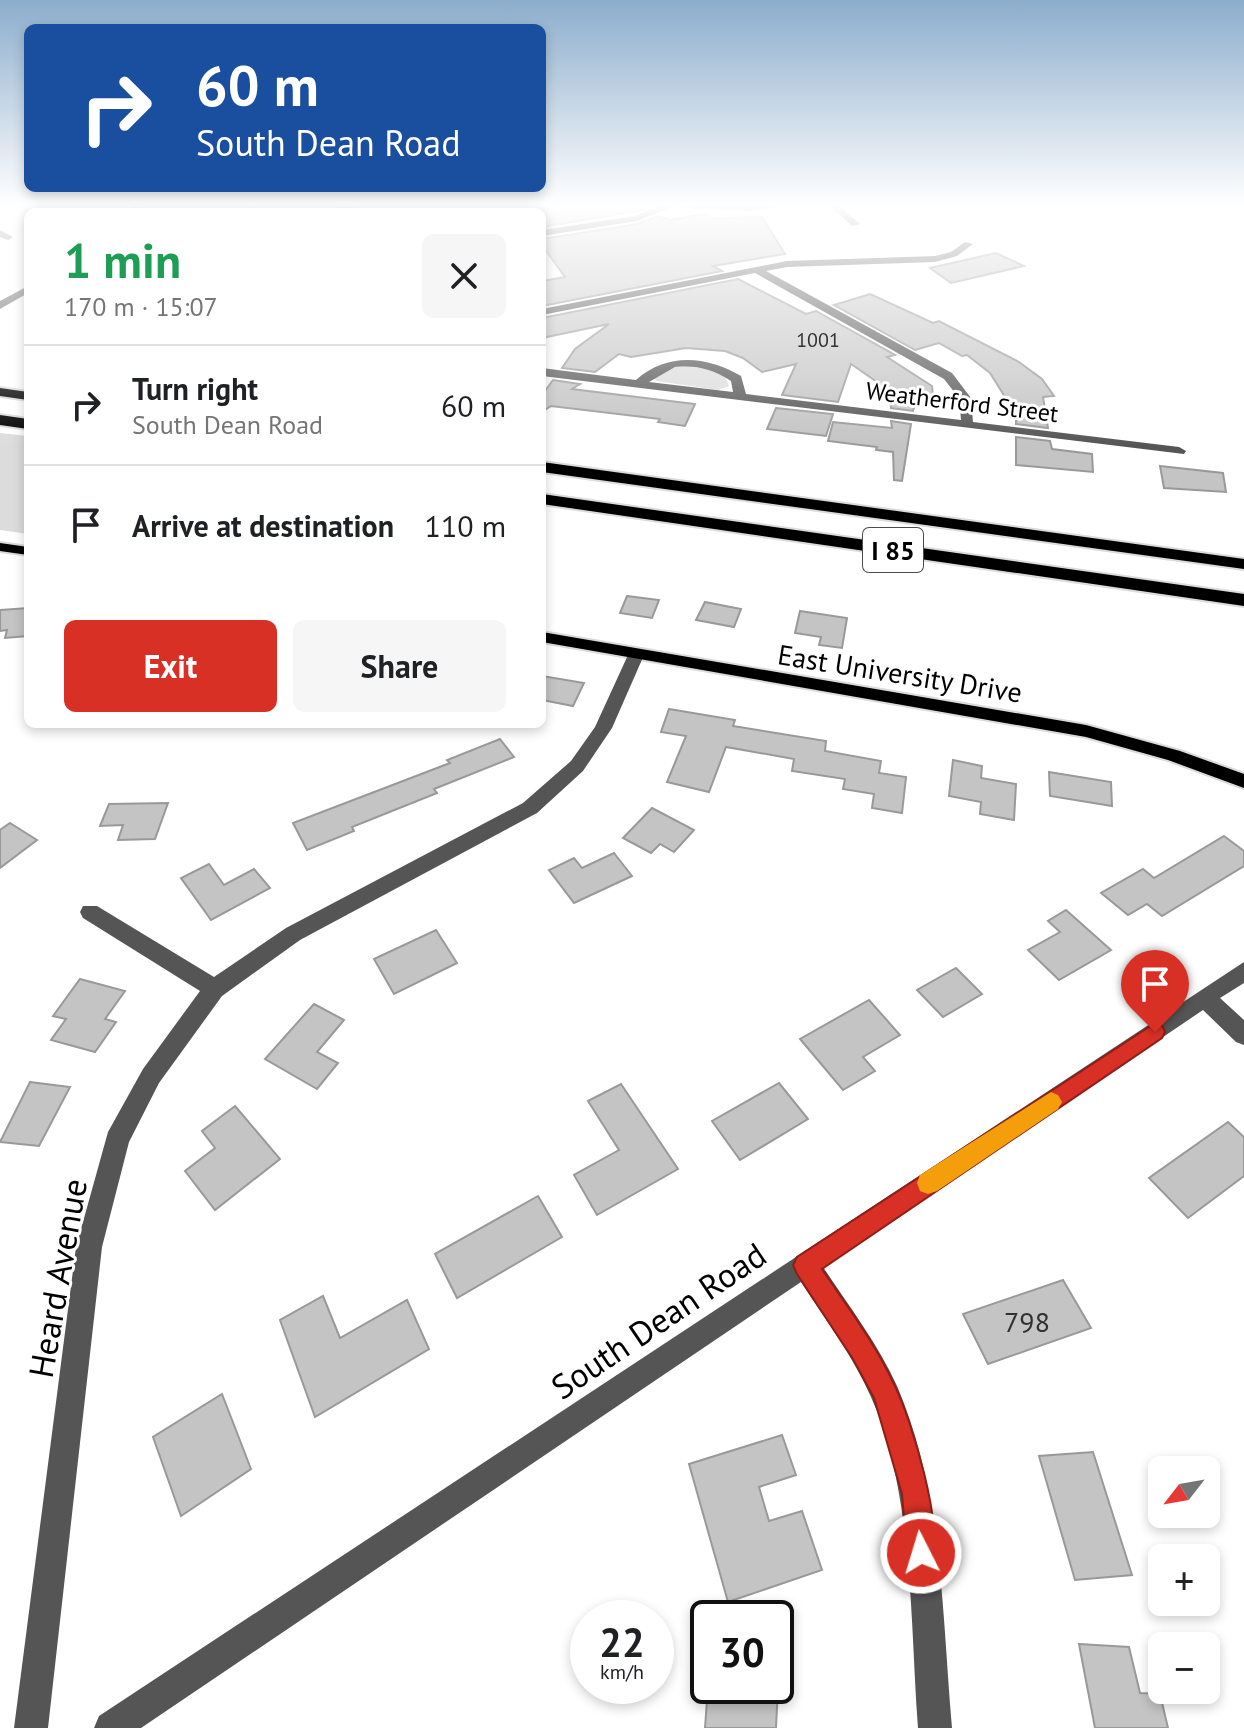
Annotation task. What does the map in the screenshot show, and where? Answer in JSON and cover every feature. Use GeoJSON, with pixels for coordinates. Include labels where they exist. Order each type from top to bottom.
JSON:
{"type":"FeatureCollection","features":[{"type":"Feature","properties":{"kind":"highway"},"geometry":{"type":"LineString","coordinates":[[0,392],[24,395]]}},
{"type":"Feature","properties":{"kind":"highway"},"geometry":{"type":"LineString","coordinates":[[0,420],[24,423]]}},
{"type":"Feature","properties":{"kind":"highway","name":"I 85"},"geometry":{"type":"LineString","coordinates":[[546,468],[1244,564]]}},
{"type":"Feature","properties":{"kind":"highway","name":"I 85"},"geometry":{"type":"LineString","coordinates":[[546,500],[1244,600]]}},
{"type":"Feature","properties":{"kind":"main road"},"geometry":{"type":"LineString","coordinates":[[0,547],[24,550]]}},
{"type":"Feature","properties":{"kind":"main road","name":"East University Drive"},"geometry":{"type":"LineString","coordinates":[[546,638],[1086,731],[1174,755],[1244,781]]}},
{"type":"Feature","properties":{"kind":"street"},"geometry":{"type":"LineString","coordinates":[[546,311],[681,285]]}},
{"type":"Feature","properties":{"kind":"street"},"geometry":{"type":"LineString","coordinates":[[783,285],[948,376],[966,398],[969,408],[966,425]]}},
{"type":"Feature","properties":{"kind":"street"},"geometry":{"type":"LineString","coordinates":[[0,306],[24,291]]}},
{"type":"Feature","properties":{"kind":"street"},"geometry":{"type":"LineString","coordinates":[[639,384],[663,366],[697,363],[727,371],[737,379],[740,397]]}},
{"type":"Feature","properties":{"kind":"street","name":"Weatherford Street"},"geometry":{"type":"LineString","coordinates":[[546,372],[1179,451]]}},
{"type":"Feature","properties":{"kind":"street","name":"Heard Avenue"},"geometry":{"type":"LineString","coordinates":[[31,1728],[89,1247],[117,1140],[151,1076],[214,989],[293,934],[530,808],[577,766],[595,741],[636,655]]}},
{"type":"Feature","properties":{"kind":"street"},"geometry":{"type":"LineString","coordinates":[[90,912],[214,989]]}},
{"type":"Feature","properties":{"kind":"street","name":"South Dean Road"},"geometry":{"type":"LineString","coordinates":[[111,1728],[1244,971]]}},
{"type":"Feature","properties":{"kind":"street"},"geometry":{"type":"LineString","coordinates":[[1205,998],[1244,1035]]}},
{"type":"Feature","properties":{"kind":"street"},"geometry":{"type":"LineString","coordinates":[[805,1265],[862,1350],[885,1393],[916,1494],[935,1728]]}},
{"type":"Feature","properties":{"kind":"shaded area"},"geometry":{"type":"Polygon","coordinates":[[[678,366],[706,368],[725,376],[729,386],[718,390],[656,381],[654,377],[678,366]]]}},
{"type":"Feature","properties":{"kind":"shaded area"},"geometry":{"type":"Polygon","coordinates":[[[0,433],[24,436],[24,533],[0,530],[0,433]]]}},
{"type":"Feature","properties":{"kind":"building"},"geometry":{"type":"Polygon","coordinates":[[[546,285],[652,285],[546,305],[546,285]]]}},
{"type":"Feature","properties":{"kind":"building"},"geometry":{"type":"Polygon","coordinates":[[[710,285],[749,285],[806,314],[816,311],[895,355],[887,357],[932,386],[934,406],[915,404],[913,411],[891,408],[890,391],[851,364],[838,402],[782,395],[796,364],[762,372],[743,358],[725,351],[686,348],[631,357],[619,354],[595,372],[562,368],[575,349],[609,324],[546,337],[546,317],[710,285]]]}},
{"type":"Feature","properties":{"kind":"building"},"geometry":{"type":"Polygon","coordinates":[[[870,294],[933,323],[939,321],[1019,362],[1042,379],[1054,396],[1043,397],[1048,428],[1016,424],[1016,415],[1007,414],[1005,397],[990,373],[967,355],[962,356],[939,343],[915,350],[834,305],[870,294]]]}},
{"type":"Feature","properties":{"kind":"building"},"geometry":{"type":"Polygon","coordinates":[[[553,380],[580,384],[572,389],[695,404],[685,426],[658,422],[660,419],[551,406],[546,409],[546,390],[553,380]]]}},
{"type":"Feature","properties":{"kind":"building"},"geometry":{"type":"Polygon","coordinates":[[[776,408],[833,414],[826,436],[767,429],[776,408]]]}},
{"type":"Feature","properties":{"kind":"building"},"geometry":{"type":"Polygon","coordinates":[[[891,421],[911,424],[902,481],[894,480],[893,452],[828,441],[833,422],[892,428],[891,421]]]}},
{"type":"Feature","properties":{"kind":"building"},"geometry":{"type":"Polygon","coordinates":[[[1016,437],[1050,441],[1052,449],[1092,454],[1093,472],[1016,465],[1016,437]]]}},
{"type":"Feature","properties":{"kind":"building"},"geometry":{"type":"Polygon","coordinates":[[[1160,466],[1223,473],[1226,492],[1164,488],[1160,466]]]}},
{"type":"Feature","properties":{"kind":"building"},"geometry":{"type":"Polygon","coordinates":[[[627,596],[659,600],[652,618],[620,613],[627,596]]]}},
{"type":"Feature","properties":{"kind":"building"},"geometry":{"type":"Polygon","coordinates":[[[705,602],[741,609],[734,627],[696,620],[705,602]]]}},
{"type":"Feature","properties":{"kind":"building"},"geometry":{"type":"Polygon","coordinates":[[[24,608],[24,636],[5,638],[7,630],[0,631],[0,610],[24,608]]]}},
{"type":"Feature","properties":{"kind":"building"},"geometry":{"type":"Polygon","coordinates":[[[800,611],[847,618],[842,648],[819,645],[821,637],[795,633],[800,611]]]}},
{"type":"Feature","properties":{"kind":"building"},"geometry":{"type":"Polygon","coordinates":[[[546,677],[584,683],[573,706],[546,701],[546,677]]]}},
{"type":"Feature","properties":{"kind":"building"},"geometry":{"type":"Polygon","coordinates":[[[669,709],[735,720],[733,726],[826,741],[825,751],[881,761],[879,773],[906,777],[902,813],[872,808],[874,794],[843,789],[845,779],[792,771],[794,759],[726,747],[709,792],[667,782],[686,736],[661,732],[669,709]]]}},
{"type":"Feature","properties":{"kind":"building"},"geometry":{"type":"Polygon","coordinates":[[[500,739],[514,757],[434,789],[437,793],[352,827],[354,831],[307,850],[293,823],[450,763],[447,760],[500,739]]]}},
{"type":"Feature","properties":{"kind":"building"},"geometry":{"type":"Polygon","coordinates":[[[953,760],[982,766],[981,778],[1016,784],[1014,820],[980,814],[981,802],[949,796],[953,760]]]}},
{"type":"Feature","properties":{"kind":"building"},"geometry":{"type":"Polygon","coordinates":[[[1049,772],[1111,782],[1112,806],[1050,796],[1049,772]]]}},
{"type":"Feature","properties":{"kind":"building"},"geometry":{"type":"Polygon","coordinates":[[[168,803],[155,839],[118,840],[123,825],[100,826],[109,804],[168,803]]]}},
{"type":"Feature","properties":{"kind":"building"},"geometry":{"type":"Polygon","coordinates":[[[652,808],[694,830],[674,852],[660,844],[651,853],[623,838],[652,808]]]}},
{"type":"Feature","properties":{"kind":"building"},"geometry":{"type":"Polygon","coordinates":[[[10,823],[37,840],[0,868],[0,830],[10,823]]]}},
{"type":"Feature","properties":{"kind":"building"},"geometry":{"type":"Polygon","coordinates":[[[1224,836],[1244,851],[1244,866],[1162,916],[1147,904],[1128,915],[1101,893],[1143,869],[1154,878],[1224,836]]]}},
{"type":"Feature","properties":{"kind":"building"},"geometry":{"type":"Polygon","coordinates":[[[614,853],[632,876],[574,903],[549,870],[574,858],[582,868],[614,853]]]}},
{"type":"Feature","properties":{"kind":"building"},"geometry":{"type":"Polygon","coordinates":[[[209,864],[224,885],[254,869],[270,888],[211,920],[181,878],[209,864]]]}},
{"type":"Feature","properties":{"kind":"building"},"geometry":{"type":"Polygon","coordinates":[[[1066,910],[1111,950],[1059,980],[1028,950],[1060,932],[1048,921],[1066,910]]]}},
{"type":"Feature","properties":{"kind":"building"},"geometry":{"type":"Polygon","coordinates":[[[436,930],[457,963],[394,994],[374,959],[436,930]]]}},
{"type":"Feature","properties":{"kind":"building"},"geometry":{"type":"Polygon","coordinates":[[[956,968],[982,994],[943,1017],[917,990],[956,968]]]}},
{"type":"Feature","properties":{"kind":"building"},"geometry":{"type":"Polygon","coordinates":[[[80,979],[125,991],[105,1019],[116,1022],[95,1052],[51,1040],[66,1019],[53,1016],[80,979]]]}},
{"type":"Feature","properties":{"kind":"building"},"geometry":{"type":"Polygon","coordinates":[[[869,1000],[900,1035],[863,1057],[875,1071],[843,1090],[800,1039],[869,1000]]]}},
{"type":"Feature","properties":{"kind":"building"},"geometry":{"type":"Polygon","coordinates":[[[314,1004],[344,1020],[317,1052],[338,1063],[317,1089],[265,1059],[314,1004]]]}},
{"type":"Feature","properties":{"kind":"building"},"geometry":{"type":"Polygon","coordinates":[[[30,1082],[70,1087],[39,1146],[0,1142],[30,1082]]]}},
{"type":"Feature","properties":{"kind":"building"},"geometry":{"type":"Polygon","coordinates":[[[779,1083],[808,1119],[740,1160],[712,1121],[779,1083]]]}},
{"type":"Feature","properties":{"kind":"building"},"geometry":{"type":"Polygon","coordinates":[[[621,1084],[678,1169],[597,1215],[574,1175],[619,1150],[588,1101],[621,1084]]]}},
{"type":"Feature","properties":{"kind":"building"},"geometry":{"type":"Polygon","coordinates":[[[235,1106],[280,1159],[215,1210],[185,1171],[215,1148],[202,1131],[235,1106]]]}},
{"type":"Feature","properties":{"kind":"building"},"geometry":{"type":"Polygon","coordinates":[[[1228,1122],[1244,1137],[1244,1176],[1188,1218],[1149,1178],[1228,1122]]]}},
{"type":"Feature","properties":{"kind":"building"},"geometry":{"type":"Polygon","coordinates":[[[538,1196],[562,1237],[457,1298],[435,1254],[538,1196]]]}},
{"type":"Feature","properties":{"kind":"building"},"geometry":{"type":"Polygon","coordinates":[[[1063,1280],[1091,1328],[988,1364],[963,1314],[1063,1280]]]}},
{"type":"Feature","properties":{"kind":"building"},"geometry":{"type":"Polygon","coordinates":[[[323,1296],[340,1338],[407,1300],[429,1349],[315,1417],[280,1320],[323,1296]]]}},
{"type":"Feature","properties":{"kind":"building"},"geometry":{"type":"Polygon","coordinates":[[[222,1394],[251,1469],[181,1516],[153,1437],[222,1394]]]}},
{"type":"Feature","properties":{"kind":"building"},"geometry":{"type":"Polygon","coordinates":[[[782,1435],[796,1475],[759,1487],[769,1521],[802,1511],[822,1570],[727,1600],[689,1464],[782,1435]]]}},
{"type":"Feature","properties":{"kind":"building"},"geometry":{"type":"Polygon","coordinates":[[[1093,1452],[1132,1575],[1075,1580],[1039,1456],[1093,1452]]]}},
{"type":"Feature","properties":{"kind":"building"},"geometry":{"type":"Polygon","coordinates":[[[1079,1644],[1129,1647],[1140,1693],[1148,1693],[1148,1704],[1162,1704],[1168,1728],[1095,1728],[1079,1644]]]}},
{"type":"Feature","properties":{"kind":"building"},"geometry":{"type":"Polygon","coordinates":[[[707,1704],[777,1704],[776,1728],[705,1728],[707,1704]]]}},
{"type":"Feature","properties":{"kind":"slow traffic"},"geometry":{"type":"LineString","coordinates":[[928,1183],[1051,1102]]}},
{"type":"Feature","properties":{"kind":"route"},"geometry":{"type":"LineString","coordinates":[[921,1553],[916,1494],[885,1393],[862,1350],[805,1265],[1155,1032]]}}]}
